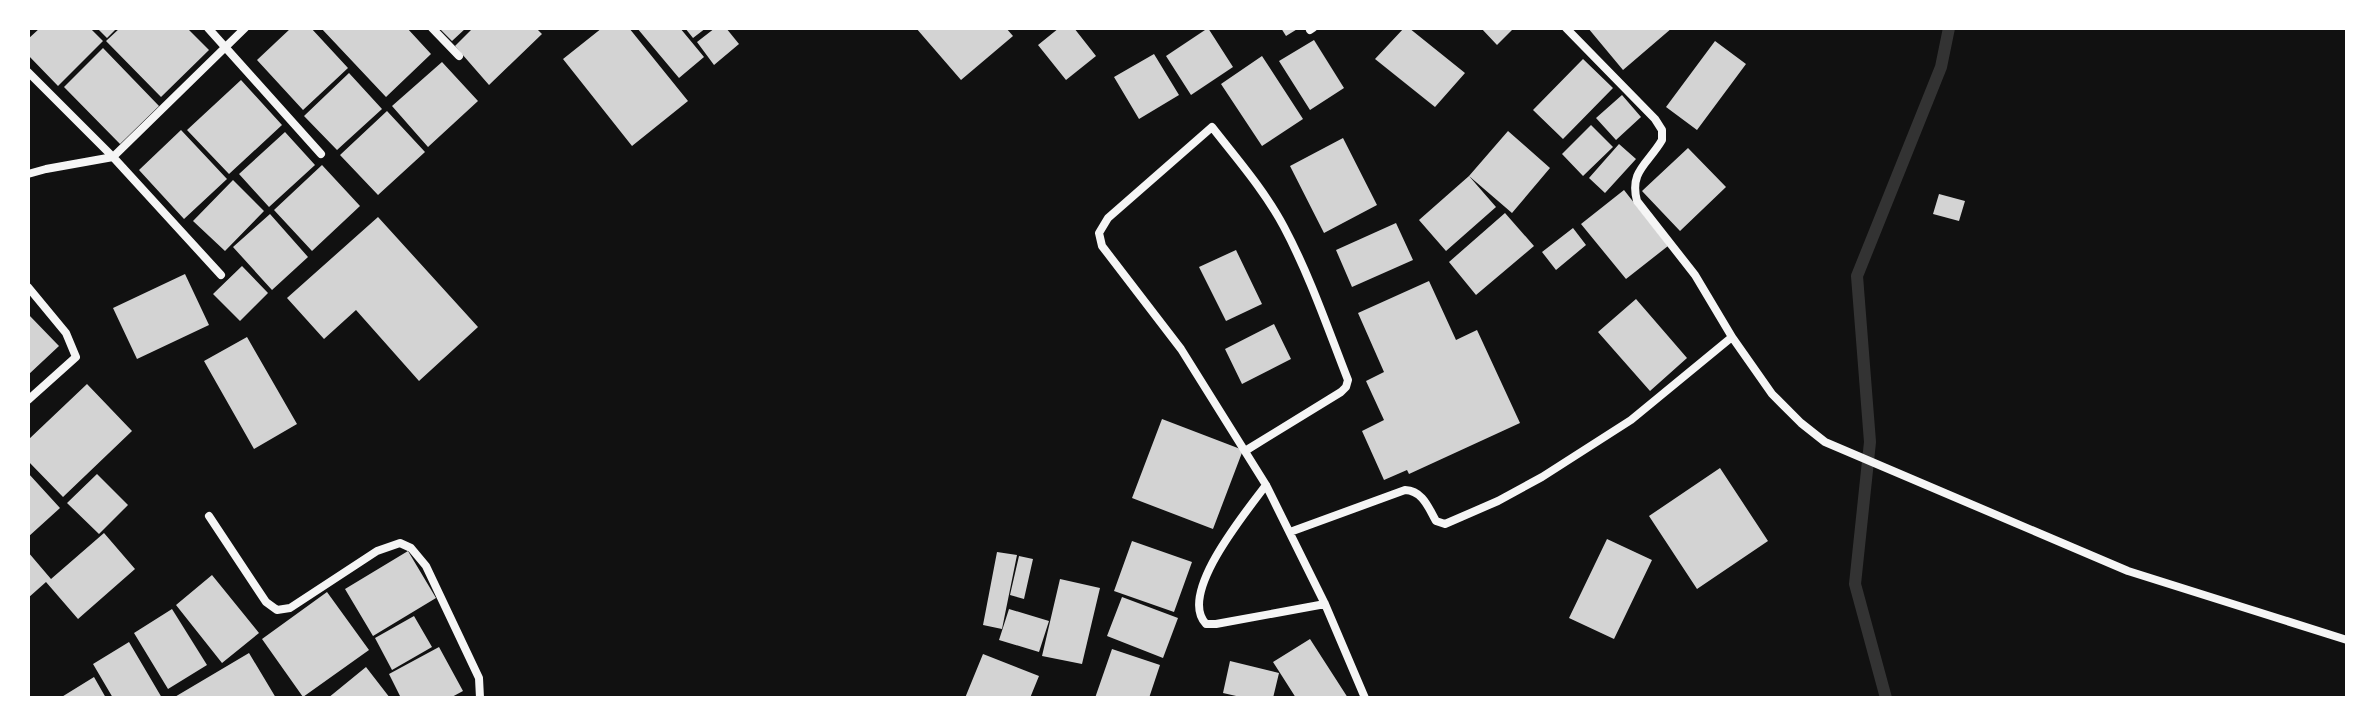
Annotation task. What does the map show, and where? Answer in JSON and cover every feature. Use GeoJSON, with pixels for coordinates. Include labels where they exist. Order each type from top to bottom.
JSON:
{"type":"FeatureCollection","features":[{"type":"Feature","properties":{"kind":"street"},"geometry":{"type":"LineString","coordinates":[[208,28],[321,154]]}},
{"type":"Feature","properties":{"kind":"street"},"geometry":{"type":"LineString","coordinates":[[28,174],[113,157],[245,28]]}},
{"type":"Feature","properties":{"kind":"street"},"geometry":{"type":"LineString","coordinates":[[432,28],[459,56]]}},
{"type":"Feature","properties":{"kind":"street"},"geometry":{"type":"LineString","coordinates":[[1566,28],[1655,119],[1662,130],[1662,140],[1635,176],[1637,201],[1695,275],[1732,337],[1772,394],[1825,442],[2128,571],[2347,640]]}},
{"type":"Feature","properties":{"kind":"street"},"geometry":{"type":"LineString","coordinates":[[28,72],[113,157],[221,275]]}},
{"type":"Feature","properties":{"kind":"street"},"geometry":{"type":"LineString","coordinates":[[1245,451],[1341,392],[1348,380],[1306,273],[1282,224],[1212,127],[1108,218],[1099,233],[1102,246],[1181,349],[1266,485],[1325,604],[1365,698]]}},
{"type":"Feature","properties":{"kind":"street"},"geometry":{"type":"LineString","coordinates":[[28,287],[66,333],[76,357],[28,400]]}},
{"type":"Feature","properties":{"kind":"street"},"geometry":{"type":"LineString","coordinates":[[1290,532],[1405,490],[1421,496],[1440,524],[1458,519],[1542,477],[1631,420],[1732,337]]}},
{"type":"Feature","properties":{"kind":"street"},"geometry":{"type":"LineString","coordinates":[[1266,485],[1219,549],[1198,604],[1200,618],[1206,624],[1216,624],[1325,604]]}},
{"type":"Feature","properties":{"kind":"street"},"geometry":{"type":"LineString","coordinates":[[209,516],[266,602],[277,610],[290,608],[377,551],[400,543],[411,548],[426,566],[479,678],[480,698]]}},
{"type":"Feature","properties":{"kind":"building"},"geometry":{"type":"Polygon","coordinates":[[[40,28],[90,28],[103,41],[58,86],[28,55],[28,39],[40,28]]]}},
{"type":"Feature","properties":{"kind":"building"},"geometry":{"type":"Polygon","coordinates":[[[97,28],[117,28],[107,38],[97,28]]]}},
{"type":"Feature","properties":{"kind":"building"},"geometry":{"type":"Polygon","coordinates":[[[120,28],[187,28],[209,50],[161,97],[106,41],[120,28]]]}},
{"type":"Feature","properties":{"kind":"building"},"geometry":{"type":"Polygon","coordinates":[[[291,28],[311,28],[348,68],[303,110],[257,60],[291,28]]]}},
{"type":"Feature","properties":{"kind":"building"},"geometry":{"type":"Polygon","coordinates":[[[321,28],[407,28],[431,54],[386,97],[321,28]]]}},
{"type":"Feature","properties":{"kind":"building"},"geometry":{"type":"Polygon","coordinates":[[[439,28],[466,28],[452,41],[439,28]]]}},
{"type":"Feature","properties":{"kind":"building"},"geometry":{"type":"Polygon","coordinates":[[[473,28],[536,28],[542,34],[489,85],[455,46],[473,28]]]}},
{"type":"Feature","properties":{"kind":"building"},"geometry":{"type":"Polygon","coordinates":[[[602,28],[629,28],[688,101],[632,146],[563,59],[602,28]]]}},
{"type":"Feature","properties":{"kind":"building"},"geometry":{"type":"Polygon","coordinates":[[[637,28],[680,28],[704,57],[679,78],[637,28]]]}},
{"type":"Feature","properties":{"kind":"building"},"geometry":{"type":"Polygon","coordinates":[[[685,28],[706,28],[693,38],[685,28]]]}},
{"type":"Feature","properties":{"kind":"building"},"geometry":{"type":"Polygon","coordinates":[[[715,28],[726,28],[739,44],[714,65],[697,42],[715,28]]]}},
{"type":"Feature","properties":{"kind":"building"},"geometry":{"type":"Polygon","coordinates":[[[916,28],[1006,28],[1013,36],[961,80],[916,28]]]}},
{"type":"Feature","properties":{"kind":"building"},"geometry":{"type":"Polygon","coordinates":[[[1059,28],[1074,28],[1096,56],[1066,80],[1038,45],[1059,28]]]}},
{"type":"Feature","properties":{"kind":"building"},"geometry":{"type":"Polygon","coordinates":[[[1208,28],[1233,67],[1191,95],[1166,56],[1208,28]]]}},
{"type":"Feature","properties":{"kind":"building"},"geometry":{"type":"Polygon","coordinates":[[[1281,28],[1299,28],[1286,36],[1281,28]]]}},
{"type":"Feature","properties":{"kind":"building"},"geometry":{"type":"Polygon","coordinates":[[[1404,28],[1409,28],[1465,73],[1435,107],[1375,59],[1404,28]]]}},
{"type":"Feature","properties":{"kind":"building"},"geometry":{"type":"Polygon","coordinates":[[[1481,28],[1514,28],[1497,45],[1481,28]]]}},
{"type":"Feature","properties":{"kind":"building"},"geometry":{"type":"Polygon","coordinates":[[[1588,28],[1672,28],[1623,70],[1588,28]]]}},
{"type":"Feature","properties":{"kind":"building"},"geometry":{"type":"Polygon","coordinates":[[[1314,40],[1344,88],[1310,110],[1279,61],[1314,40]]]}},
{"type":"Feature","properties":{"kind":"building"},"geometry":{"type":"Polygon","coordinates":[[[1715,41],[1746,64],[1697,130],[1666,107],[1715,41]]]}},
{"type":"Feature","properties":{"kind":"building"},"geometry":{"type":"Polygon","coordinates":[[[103,48],[159,106],[120,144],[64,87],[103,48]]]}},
{"type":"Feature","properties":{"kind":"building"},"geometry":{"type":"Polygon","coordinates":[[[1154,54],[1179,95],[1139,119],[1114,77],[1154,54]]]}},
{"type":"Feature","properties":{"kind":"building"},"geometry":{"type":"Polygon","coordinates":[[[1262,56],[1303,119],[1262,146],[1221,84],[1262,56]]]}},
{"type":"Feature","properties":{"kind":"building"},"geometry":{"type":"Polygon","coordinates":[[[1583,59],[1613,88],[1563,139],[1533,110],[1583,59]]]}},
{"type":"Feature","properties":{"kind":"building"},"geometry":{"type":"Polygon","coordinates":[[[442,62],[478,101],[428,147],[392,106],[442,62]]]}},
{"type":"Feature","properties":{"kind":"building"},"geometry":{"type":"Polygon","coordinates":[[[349,73],[382,109],[337,150],[304,116],[349,73]]]}},
{"type":"Feature","properties":{"kind":"building"},"geometry":{"type":"Polygon","coordinates":[[[241,80],[282,125],[229,174],[187,130],[241,80]]]}},
{"type":"Feature","properties":{"kind":"building"},"geometry":{"type":"Polygon","coordinates":[[[1622,95],[1641,117],[1616,140],[1596,118],[1622,95]]]}},
{"type":"Feature","properties":{"kind":"building"},"geometry":{"type":"Polygon","coordinates":[[[387,111],[425,152],[378,195],[340,155],[387,111]]]}},
{"type":"Feature","properties":{"kind":"building"},"geometry":{"type":"Polygon","coordinates":[[[1591,125],[1613,147],[1583,176],[1562,154],[1591,125]]]}},
{"type":"Feature","properties":{"kind":"building"},"geometry":{"type":"Polygon","coordinates":[[[181,130],[227,179],[184,219],[139,170],[181,130]]]}},
{"type":"Feature","properties":{"kind":"building"},"geometry":{"type":"Polygon","coordinates":[[[1508,131],[1550,168],[1512,213],[1469,176],[1508,131]]]}},
{"type":"Feature","properties":{"kind":"building"},"geometry":{"type":"Polygon","coordinates":[[[285,132],[315,165],[269,207],[239,174],[285,132]]]}},
{"type":"Feature","properties":{"kind":"building"},"geometry":{"type":"Polygon","coordinates":[[[1343,138],[1377,205],[1324,233],[1290,166],[1343,138]]]}},
{"type":"Feature","properties":{"kind":"building"},"geometry":{"type":"Polygon","coordinates":[[[1619,144],[1636,159],[1605,193],[1589,178],[1619,144]]]}},
{"type":"Feature","properties":{"kind":"building"},"geometry":{"type":"Polygon","coordinates":[[[1688,148],[1726,187],[1680,231],[1642,191],[1688,148]]]}},
{"type":"Feature","properties":{"kind":"building"},"geometry":{"type":"Polygon","coordinates":[[[322,165],[360,206],[312,251],[274,210],[322,165]]]}},
{"type":"Feature","properties":{"kind":"building"},"geometry":{"type":"Polygon","coordinates":[[[1469,176],[1496,207],[1446,251],[1419,220],[1469,176]]]}},
{"type":"Feature","properties":{"kind":"building"},"geometry":{"type":"Polygon","coordinates":[[[233,180],[264,211],[225,251],[193,221],[233,180]]]}},
{"type":"Feature","properties":{"kind":"building"},"geometry":{"type":"Polygon","coordinates":[[[1624,190],[1668,246],[1626,279],[1581,224],[1624,190]]]}},
{"type":"Feature","properties":{"kind":"building"},"geometry":{"type":"Polygon","coordinates":[[[1939,194],[1965,201],[1959,221],[1933,214],[1939,194]]]}},
{"type":"Feature","properties":{"kind":"building"},"geometry":{"type":"Polygon","coordinates":[[[1505,213],[1534,246],[1476,295],[1449,262],[1505,213]]]}},
{"type":"Feature","properties":{"kind":"building"},"geometry":{"type":"Polygon","coordinates":[[[270,214],[308,257],[272,290],[233,247],[270,214]]]}},
{"type":"Feature","properties":{"kind":"building"},"geometry":{"type":"Polygon","coordinates":[[[378,217],[478,327],[419,381],[356,310],[324,339],[287,298],[378,217]]]}},
{"type":"Feature","properties":{"kind":"building"},"geometry":{"type":"Polygon","coordinates":[[[1396,223],[1413,260],[1352,287],[1336,250],[1396,223]]]}},
{"type":"Feature","properties":{"kind":"building"},"geometry":{"type":"Polygon","coordinates":[[[1573,228],[1586,245],[1556,270],[1542,252],[1573,228]]]}},
{"type":"Feature","properties":{"kind":"building"},"geometry":{"type":"Polygon","coordinates":[[[1236,250],[1262,304],[1226,321],[1199,267],[1236,250]]]}},
{"type":"Feature","properties":{"kind":"building"},"geometry":{"type":"Polygon","coordinates":[[[242,266],[268,293],[240,321],[213,294],[242,266]]]}},
{"type":"Feature","properties":{"kind":"building"},"geometry":{"type":"Polygon","coordinates":[[[185,274],[209,325],[137,359],[113,308],[185,274]]]}},
{"type":"Feature","properties":{"kind":"building"},"geometry":{"type":"Polygon","coordinates":[[[1429,281],[1456,340],[1477,330],[1520,423],[1409,474],[1407,470],[1384,480],[1362,431],[1384,420],[1366,381],[1384,372],[1358,313],[1429,281]]]}},
{"type":"Feature","properties":{"kind":"building"},"geometry":{"type":"Polygon","coordinates":[[[1636,299],[1687,358],[1650,391],[1598,332],[1636,299]]]}},
{"type":"Feature","properties":{"kind":"building"},"geometry":{"type":"Polygon","coordinates":[[[28,314],[59,346],[28,375],[28,314]]]}},
{"type":"Feature","properties":{"kind":"building"},"geometry":{"type":"Polygon","coordinates":[[[1274,324],[1291,359],[1242,384],[1225,349],[1274,324]]]}},
{"type":"Feature","properties":{"kind":"building"},"geometry":{"type":"Polygon","coordinates":[[[247,337],[297,424],[254,449],[204,361],[247,337]]]}},
{"type":"Feature","properties":{"kind":"building"},"geometry":{"type":"Polygon","coordinates":[[[87,384],[132,431],[63,497],[28,461],[28,440],[87,384]]]}},
{"type":"Feature","properties":{"kind":"building"},"geometry":{"type":"Polygon","coordinates":[[[1162,419],[1243,450],[1213,529],[1132,498],[1162,419]]]}},
{"type":"Feature","properties":{"kind":"building"},"geometry":{"type":"Polygon","coordinates":[[[1720,468],[1768,541],[1697,589],[1649,516],[1720,468]]]}},
{"type":"Feature","properties":{"kind":"building"},"geometry":{"type":"Polygon","coordinates":[[[28,473],[60,508],[28,537],[28,473]]]}},
{"type":"Feature","properties":{"kind":"building"},"geometry":{"type":"Polygon","coordinates":[[[97,474],[128,505],[99,534],[67,503],[97,474]]]}},
{"type":"Feature","properties":{"kind":"building"},"geometry":{"type":"Polygon","coordinates":[[[104,533],[135,569],[78,619],[46,582],[28,598],[28,552],[51,579],[104,533]]]}},
{"type":"Feature","properties":{"kind":"building"},"geometry":{"type":"Polygon","coordinates":[[[1607,539],[1652,560],[1614,639],[1569,618],[1607,539]]]}},
{"type":"Feature","properties":{"kind":"building"},"geometry":{"type":"Polygon","coordinates":[[[1132,541],[1192,562],[1174,612],[1114,591],[1132,541]]]}},
{"type":"Feature","properties":{"kind":"building"},"geometry":{"type":"Polygon","coordinates":[[[408,551],[436,598],[373,636],[345,589],[408,551]]]}},
{"type":"Feature","properties":{"kind":"building"},"geometry":{"type":"Polygon","coordinates":[[[997,552],[1017,555],[1002,629],[983,625],[997,552]]]}},
{"type":"Feature","properties":{"kind":"building"},"geometry":{"type":"Polygon","coordinates":[[[1019,556],[1033,559],[1024,599],[1010,595],[1019,556]]]}},
{"type":"Feature","properties":{"kind":"building"},"geometry":{"type":"Polygon","coordinates":[[[212,575],[259,633],[222,663],[176,605],[212,575]]]}},
{"type":"Feature","properties":{"kind":"building"},"geometry":{"type":"Polygon","coordinates":[[[1060,579],[1100,588],[1082,664],[1042,656],[1060,579]]]}},
{"type":"Feature","properties":{"kind":"building"},"geometry":{"type":"Polygon","coordinates":[[[327,592],[369,650],[303,697],[262,639],[327,592]]]}},
{"type":"Feature","properties":{"kind":"building"},"geometry":{"type":"Polygon","coordinates":[[[1122,597],[1178,618],[1163,658],[1107,636],[1122,597]]]}},
{"type":"Feature","properties":{"kind":"building"},"geometry":{"type":"Polygon","coordinates":[[[172,609],[207,665],[168,689],[134,633],[172,609]]]}},
{"type":"Feature","properties":{"kind":"building"},"geometry":{"type":"Polygon","coordinates":[[[1009,609],[1049,621],[1039,652],[999,640],[1009,609]]]}},
{"type":"Feature","properties":{"kind":"building"},"geometry":{"type":"Polygon","coordinates":[[[414,616],[432,647],[392,670],[375,638],[414,616]]]}},
{"type":"Feature","properties":{"kind":"building"},"geometry":{"type":"Polygon","coordinates":[[[1310,639],[1348,698],[1296,698],[1273,662],[1310,639]]]}},
{"type":"Feature","properties":{"kind":"building"},"geometry":{"type":"Polygon","coordinates":[[[129,642],[162,698],[113,698],[93,664],[129,642]]]}},
{"type":"Feature","properties":{"kind":"building"},"geometry":{"type":"Polygon","coordinates":[[[439,647],[463,691],[450,698],[401,698],[389,674],[439,647]]]}},
{"type":"Feature","properties":{"kind":"building"},"geometry":{"type":"Polygon","coordinates":[[[1112,649],[1160,665],[1149,698],[1095,698],[1112,649]]]}},
{"type":"Feature","properties":{"kind":"building"},"geometry":{"type":"Polygon","coordinates":[[[249,653],[276,698],[173,698],[249,653]]]}},
{"type":"Feature","properties":{"kind":"building"},"geometry":{"type":"Polygon","coordinates":[[[983,654],[1039,676],[1030,698],[965,698],[983,654]]]}},
{"type":"Feature","properties":{"kind":"building"},"geometry":{"type":"Polygon","coordinates":[[[1230,661],[1279,673],[1273,698],[1245,698],[1223,693],[1230,661]]]}},
{"type":"Feature","properties":{"kind":"building"},"geometry":{"type":"Polygon","coordinates":[[[366,667],[390,698],[328,698],[366,667]]]}},
{"type":"Feature","properties":{"kind":"building"},"geometry":{"type":"Polygon","coordinates":[[[94,677],[106,698],[60,698],[94,677]]]}},
{"type":"Feature","properties":{"kind":"waterway"},"geometry":{"type":"LineString","coordinates":[[1886,698],[1855,584],[1870,442],[1857,276],[1941,67],[1949,28]]}}]}
